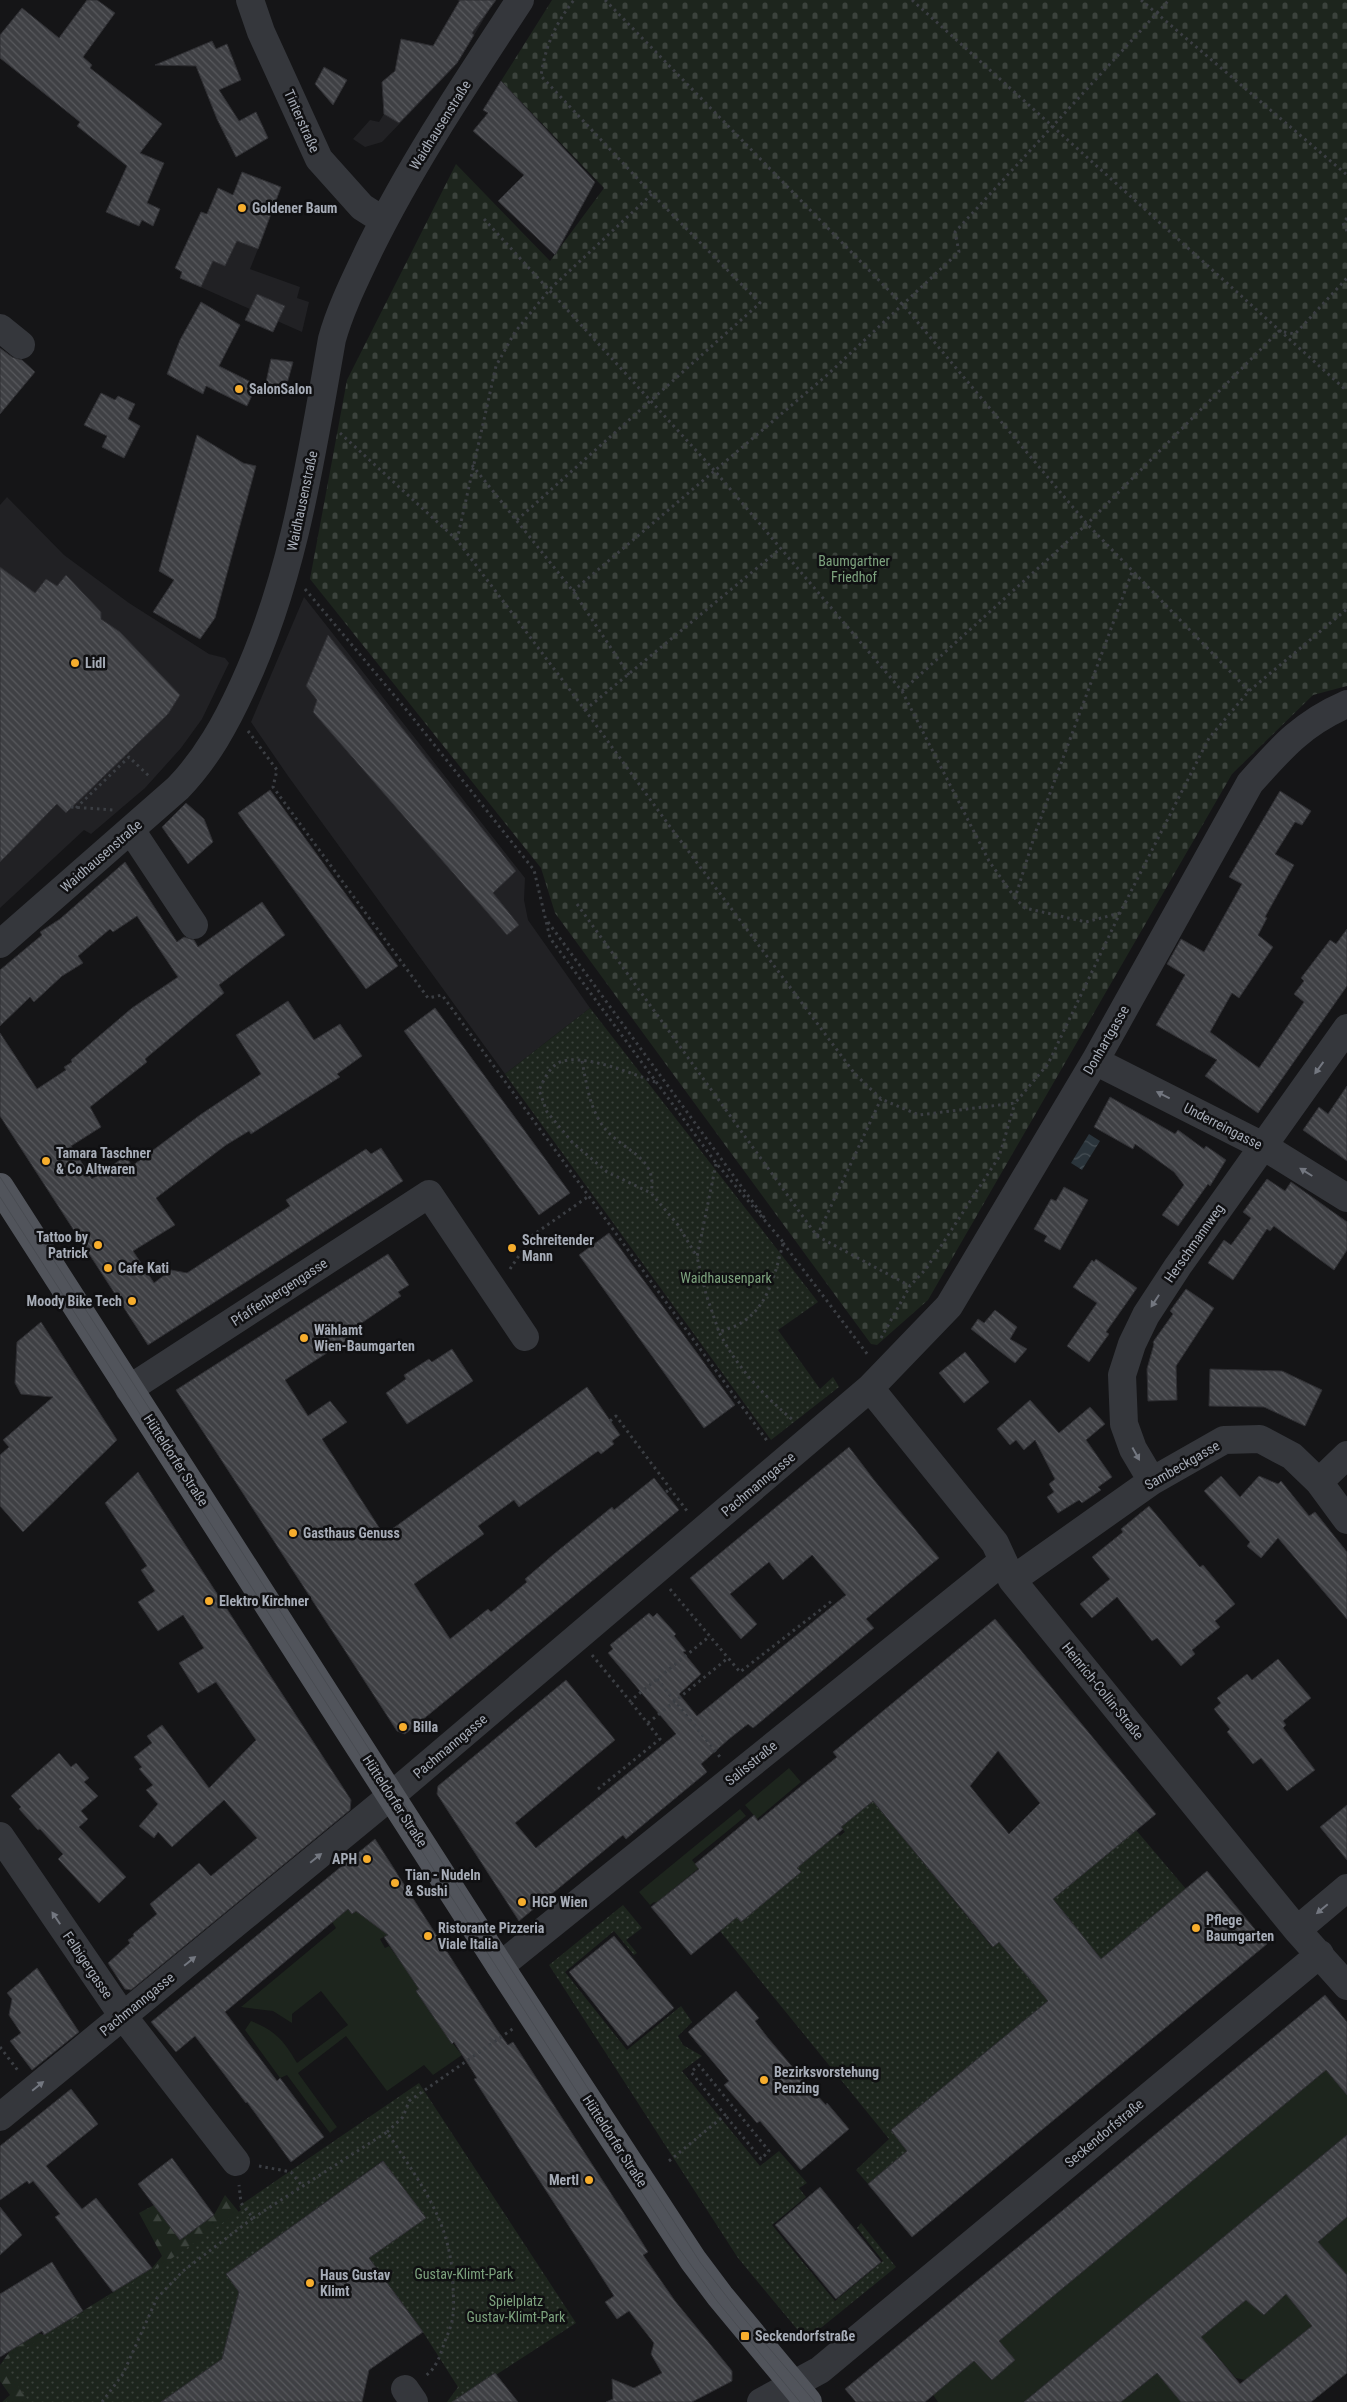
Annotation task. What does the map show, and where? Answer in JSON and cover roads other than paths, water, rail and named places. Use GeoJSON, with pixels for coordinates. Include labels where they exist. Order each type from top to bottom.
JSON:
{"type":"FeatureCollection","features":[{"type":"Feature","properties":{"kind":"main road","name":"Hütteldorfer Straße"},"geometry":{"type":"LineString","coordinates":[[0,1187],[500,1966],[693,2260],[720,2296],[801,2394]]}},
{"type":"Feature","properties":{"kind":"street","name":"Tinterstraße"},"geometry":{"type":"LineString","coordinates":[[250,0],[261,32],[319,159],[362,207],[384,221]]}},
{"type":"Feature","properties":{"kind":"street","name":"Waidhausenstraße"},"geometry":{"type":"LineString","coordinates":[[0,944],[123,820],[178,788],[201,762],[232,711],[255,660],[284,579],[297,532],[332,339],[340,310],[384,221],[421,153],[520,0]]}},
{"type":"Feature","properties":{"kind":"street"},"geometry":{"type":"LineString","coordinates":[[0,328],[21,345]]}},
{"type":"Feature","properties":{"kind":"street","name":"Donhartgasse"},"geometry":{"type":"LineString","coordinates":[[870,1388],[949,1306],[1095,1061],[1250,783],[1283,746],[1322,715],[1347,704]]}},
{"type":"Feature","properties":{"kind":"street"},"geometry":{"type":"LineString","coordinates":[[123,820],[194,925]]}},
{"type":"Feature","properties":{"kind":"street","name":"Herschmannweg"},"geometry":{"type":"LineString","coordinates":[[1152,1481],[1133,1449],[1124,1424],[1122,1375],[1130,1352],[1146,1315],[1347,1028]]}},
{"type":"Feature","properties":{"kind":"street","name":"Underreingasse"},"geometry":{"type":"LineString","coordinates":[[1095,1061],[1263,1146],[1347,1198]]}},
{"type":"Feature","properties":{"kind":"street","name":"Pfaffenbergengasse"},"geometry":{"type":"LineString","coordinates":[[129,1389],[429,1194],[525,1337]]}},
{"type":"Feature","properties":{"kind":"street","name":"Pachmanngasse"},"geometry":{"type":"LineString","coordinates":[[0,2117],[392,1795],[870,1388]]}},
{"type":"Feature","properties":{"kind":"street","name":"Heinrich-Collin-Straße"},"geometry":{"type":"LineString","coordinates":[[870,1388],[995,1543],[1008,1570],[1297,1930],[1347,1986]]}},
{"type":"Feature","properties":{"kind":"street","name":"Sambeckgasse"},"geometry":{"type":"LineString","coordinates":[[1008,1570],[1152,1481],[1224,1440],[1260,1439],[1292,1456],[1319,1482],[1347,1520]]}},
{"type":"Feature","properties":{"kind":"street"},"geometry":{"type":"LineString","coordinates":[[1319,1482],[1347,1455]]}},
{"type":"Feature","properties":{"kind":"street","name":"Salisstraße"},"geometry":{"type":"LineString","coordinates":[[500,1966],[735,1775],[1008,1570]]}},
{"type":"Feature","properties":{"kind":"street","name":"Felbigergasse"},"geometry":{"type":"LineString","coordinates":[[0,1836],[123,2016],[236,2162]]}},
{"type":"Feature","properties":{"kind":"street"},"geometry":{"type":"LineString","coordinates":[[1297,1930],[1347,1888]]}},
{"type":"Feature","properties":{"kind":"street","name":"Seckendorfstraße"},"geometry":{"type":"LineString","coordinates":[[761,2402],[801,2394],[828,2364],[1320,1954]]}},
{"type":"Feature","properties":{"kind":"water"},"geometry":{"type":"Polygon","coordinates":[[[1089,1134],[1100,1141],[1082,1170],[1071,1163],[1089,1134]]]}},
{"type":"Feature","properties":{"kind":"tram line"},"geometry":{"type":"LineString","coordinates":[[0,1177],[700,2262],[741,2315],[815,2402]]}},
{"type":"Feature","properties":{"kind":"tram line"},"geometry":{"type":"LineString","coordinates":[[0,1197],[670,2236],[717,2301],[800,2402]]}},
{"type":"Feature","properties":{"kind":"place","name":"Goldener Baum"},"geometry":{"type":"Point","coordinates":[242,208]}},
{"type":"Feature","properties":{"kind":"place","name":"SalonSalon"},"geometry":{"type":"Point","coordinates":[239,389]}},
{"type":"Feature","properties":{"kind":"place","name":"Lidl"},"geometry":{"type":"Point","coordinates":[75,663]}},
{"type":"Feature","properties":{"kind":"place","name":"Tamara Taschner & Co Altwaren"},"geometry":{"type":"Point","coordinates":[46,1161]}},
{"type":"Feature","properties":{"kind":"place","name":"Tattoo by Patrick"},"geometry":{"type":"Point","coordinates":[98,1245]}},
{"type":"Feature","properties":{"kind":"place","name":"Schreitender Mann"},"geometry":{"type":"Point","coordinates":[512,1248]}},
{"type":"Feature","properties":{"kind":"place","name":"Cafe Kati"},"geometry":{"type":"Point","coordinates":[108,1268]}},
{"type":"Feature","properties":{"kind":"place","name":"Moody Bike Tech"},"geometry":{"type":"Point","coordinates":[132,1301]}},
{"type":"Feature","properties":{"kind":"place","name":"Wählamt Wien-Baumgarten"},"geometry":{"type":"Point","coordinates":[304,1338]}},
{"type":"Feature","properties":{"kind":"place","name":"Gasthaus Genuss"},"geometry":{"type":"Point","coordinates":[293,1533]}},
{"type":"Feature","properties":{"kind":"place","name":"Elektro Kirchner"},"geometry":{"type":"Point","coordinates":[209,1601]}},
{"type":"Feature","properties":{"kind":"place","name":"Billa"},"geometry":{"type":"Point","coordinates":[403,1727]}},
{"type":"Feature","properties":{"kind":"place","name":"APH"},"geometry":{"type":"Point","coordinates":[367,1859]}},
{"type":"Feature","properties":{"kind":"place","name":"Tian - Nudeln & Sushi"},"geometry":{"type":"Point","coordinates":[395,1883]}},
{"type":"Feature","properties":{"kind":"place","name":"HGP Wien"},"geometry":{"type":"Point","coordinates":[522,1902]}},
{"type":"Feature","properties":{"kind":"place","name":"Pflege Baumgarten"},"geometry":{"type":"Point","coordinates":[1196,1928]}},
{"type":"Feature","properties":{"kind":"place","name":"Ristorante Pizzeria Viale Italia"},"geometry":{"type":"Point","coordinates":[428,1936]}},
{"type":"Feature","properties":{"kind":"place","name":"Bezirksvorstehung Penzing"},"geometry":{"type":"Point","coordinates":[764,2080]}},
{"type":"Feature","properties":{"kind":"place","name":"Mertl"},"geometry":{"type":"Point","coordinates":[589,2180]}},
{"type":"Feature","properties":{"kind":"place","name":"Haus Gustav Klimt"},"geometry":{"type":"Point","coordinates":[310,2283]}},
{"type":"Feature","properties":{"kind":"place","name":"Seckendorfstraße"},"geometry":{"type":"Point","coordinates":[745,2336]}},
{"type":"Feature","properties":{"kind":"park label","name":"Baumgartner Friedhof"},"geometry":{"type":"Point","coordinates":[854,570]}},
{"type":"Feature","properties":{"kind":"park label","name":"Waidhausenpark"},"geometry":{"type":"Point","coordinates":[726,1278]}},
{"type":"Feature","properties":{"kind":"park label","name":"Gustav-Klimt-Park"},"geometry":{"type":"Point","coordinates":[464,2274]}},
{"type":"Feature","properties":{"kind":"park label","name":"Spielplatz Gustav-Klimt-Park"},"geometry":{"type":"Point","coordinates":[516,2310]}}]}
